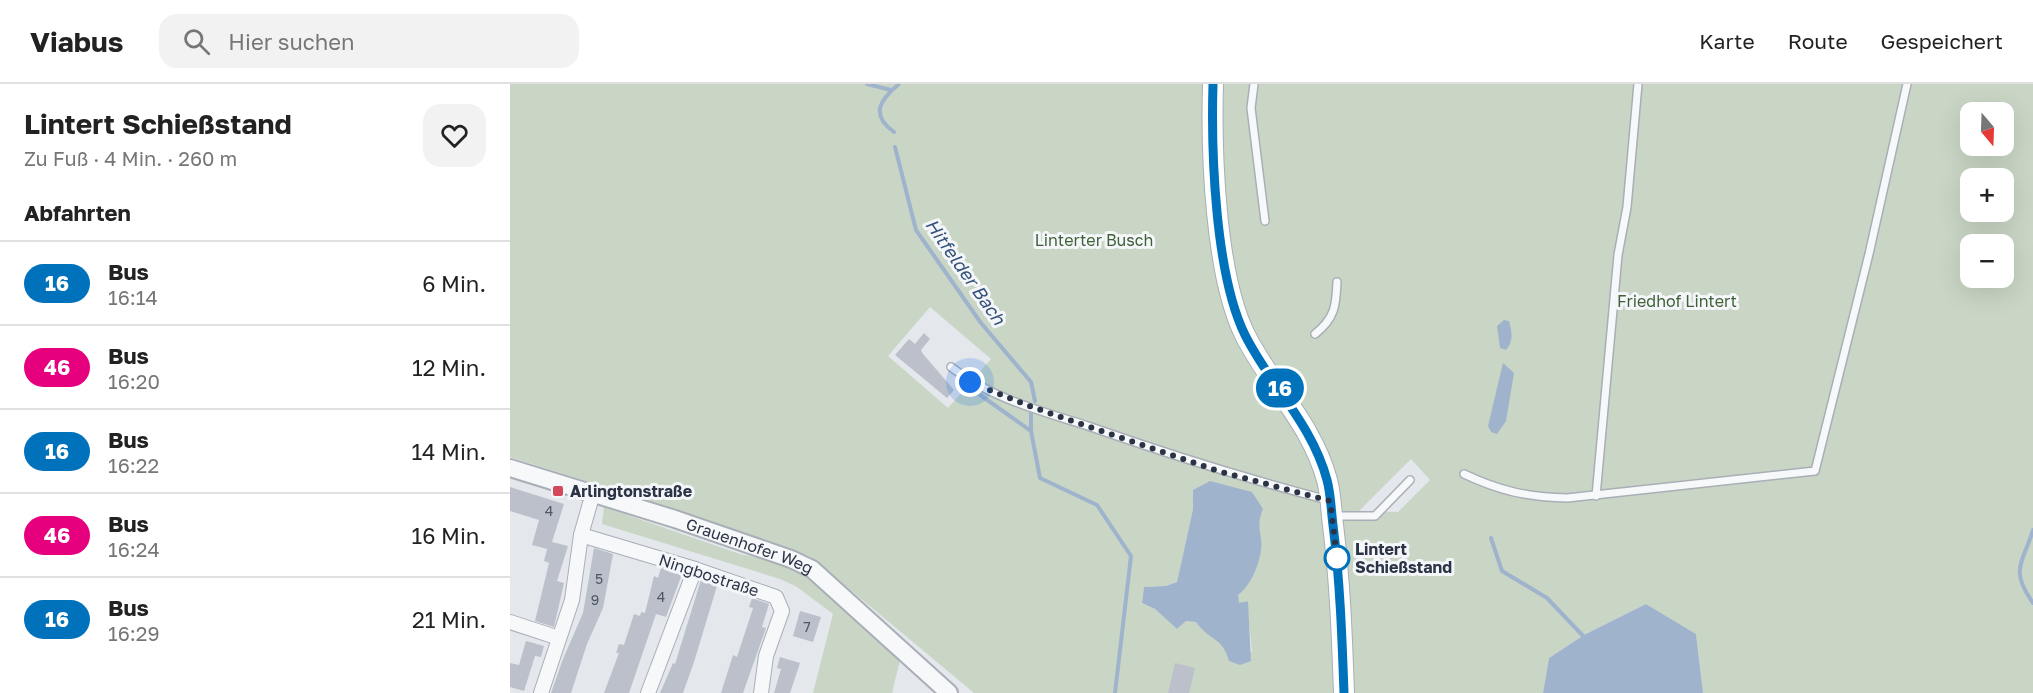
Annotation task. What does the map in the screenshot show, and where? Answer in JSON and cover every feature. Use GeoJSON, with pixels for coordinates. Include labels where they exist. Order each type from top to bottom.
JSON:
{"type":"FeatureCollection","features":[{"type":"Feature","properties":{"kind":"main road"},"geometry":{"type":"LineString","coordinates":[[1213,84],[1213,149],[1227,282],[1235,313],[1246,336],[1317,449],[1328,482],[1338,576],[1344,693]]}},
{"type":"Feature","properties":{"kind":"street","name":"Grauenhofer Weg"},"geometry":{"type":"LineString","coordinates":[[510,468],[770,551],[813,569],[949,693]]}},
{"type":"Feature","properties":{"kind":"street"},"geometry":{"type":"LineString","coordinates":[[541,693],[572,600],[581,535],[593,493]]}},
{"type":"Feature","properties":{"kind":"street","name":"Ningbostraße"},"geometry":{"type":"LineString","coordinates":[[581,535],[695,569],[776,597],[782,611],[765,656],[761,693]]}},
{"type":"Feature","properties":{"kind":"street"},"geometry":{"type":"LineString","coordinates":[[648,693],[695,569]]}},
{"type":"Feature","properties":{"kind":"street"},"geometry":{"type":"LineString","coordinates":[[510,622],[559,638]]}},
{"type":"Feature","properties":{"kind":"lane"},"geometry":{"type":"LineString","coordinates":[[1254,84],[1251,108],[1265,221]]}},
{"type":"Feature","properties":{"kind":"lane"},"geometry":{"type":"LineString","coordinates":[[1596,496],[1618,255],[1627,207],[1638,84]]}},
{"type":"Feature","properties":{"kind":"lane"},"geometry":{"type":"LineString","coordinates":[[1464,474],[1495,488],[1530,497],[1596,496],[1815,471],[1869,254],[1907,84]]}},
{"type":"Feature","properties":{"kind":"lane"},"geometry":{"type":"LineString","coordinates":[[1315,334],[1329,322],[1336,310],[1337,282]]}},
{"type":"Feature","properties":{"kind":"lane"},"geometry":{"type":"LineString","coordinates":[[951,367],[970,382],[990,392],[1331,509],[1375,516],[1410,480]]}},
{"type":"Feature","properties":{"kind":"green space"},"geometry":{"type":"Polygon","coordinates":[[[510,84],[2033,84],[2033,693],[1703,693],[1696,634],[1646,604],[1584,635],[1549,658],[1543,693],[974,693],[811,557],[703,518],[510,457],[510,84]],[[930,307],[888,356],[948,408],[991,359],[930,307]],[[1411,459],[1359,511],[1398,512],[1430,480],[1411,459]],[[1193,490],[1193,509],[1177,582],[1166,586],[1144,587],[1142,603],[1155,609],[1177,629],[1186,621],[1196,622],[1227,651],[1252,652],[1247,601],[1239,604],[1237,595],[1261,550],[1257,521],[1193,490]]]}},
{"type":"Feature","properties":{"kind":"green space"},"geometry":{"type":"Polygon","coordinates":[[[604,507],[740,554],[770,560],[805,575],[830,592],[900,660],[892,693],[813,693],[833,614],[797,587],[780,579],[602,524],[604,507]]]}},
{"type":"Feature","properties":{"kind":"water"},"geometry":{"type":"Polygon","coordinates":[[[1504,320],[1509,321],[1511,333],[1511,340],[1506,350],[1500,348],[1497,326],[1504,320]]]}},
{"type":"Feature","properties":{"kind":"water"},"geometry":{"type":"Polygon","coordinates":[[[1503,363],[1514,373],[1506,421],[1497,434],[1491,432],[1488,426],[1503,363]]]}},
{"type":"Feature","properties":{"kind":"water"},"geometry":{"type":"Polygon","coordinates":[[[1210,481],[1252,492],[1263,509],[1259,525],[1261,550],[1258,563],[1250,581],[1238,595],[1239,603],[1248,601],[1251,661],[1240,665],[1229,661],[1223,647],[1196,622],[1186,621],[1177,629],[1155,609],[1142,603],[1144,587],[1166,586],[1177,582],[1193,509],[1193,490],[1210,481]]]}},
{"type":"Feature","properties":{"kind":"water"},"geometry":{"type":"Polygon","coordinates":[[[1646,604],[1696,634],[1703,693],[1543,693],[1549,658],[1584,635],[1646,604]]]}},
{"type":"Feature","properties":{"kind":"building"},"geometry":{"type":"Polygon","coordinates":[[[924,333],[930,339],[921,350],[923,354],[954,390],[947,398],[895,355],[909,339],[915,344],[924,333]]]}},
{"type":"Feature","properties":{"kind":"building"},"geometry":{"type":"Polygon","coordinates":[[[510,487],[564,504],[552,542],[568,546],[557,581],[564,583],[554,627],[535,621],[549,563],[544,561],[547,549],[532,545],[539,520],[510,511],[510,487]]]}},
{"type":"Feature","properties":{"kind":"building"},"geometry":{"type":"Polygon","coordinates":[[[594,548],[613,554],[603,608],[587,644],[571,693],[551,693],[583,613],[594,548]]]}},
{"type":"Feature","properties":{"kind":"building"},"geometry":{"type":"Polygon","coordinates":[[[661,568],[682,574],[666,617],[656,614],[629,693],[604,693],[619,653],[616,653],[619,644],[624,645],[634,614],[640,616],[641,612],[645,613],[654,576],[658,578],[661,568]]]}},
{"type":"Feature","properties":{"kind":"building"},"geometry":{"type":"Polygon","coordinates":[[[701,580],[717,586],[683,693],[660,693],[673,663],[675,664],[701,580]]]}},
{"type":"Feature","properties":{"kind":"building"},"geometry":{"type":"Polygon","coordinates":[[[752,598],[769,604],[762,627],[766,628],[743,693],[721,693],[733,655],[737,657],[753,608],[749,607],[752,598]]]}},
{"type":"Feature","properties":{"kind":"building"},"geometry":{"type":"Polygon","coordinates":[[[800,611],[821,617],[813,642],[793,636],[800,611]]]}},
{"type":"Feature","properties":{"kind":"building"},"geometry":{"type":"Polygon","coordinates":[[[526,641],[544,646],[541,657],[535,656],[524,691],[510,687],[510,663],[519,665],[526,641]]]}},
{"type":"Feature","properties":{"kind":"building"},"geometry":{"type":"Polygon","coordinates":[[[780,657],[800,663],[790,693],[774,693],[781,669],[777,668],[780,657]]]}},
{"type":"Feature","properties":{"kind":"building"},"geometry":{"type":"Polygon","coordinates":[[[1175,663],[1195,668],[1189,693],[1168,693],[1175,663]]]}},
{"type":"Feature","properties":{"kind":"waterway"},"geometry":{"type":"LineString","coordinates":[[867,84],[891,90]]}},
{"type":"Feature","properties":{"kind":"waterway","name":"Hitfelder Bach"},"geometry":{"type":"LineString","coordinates":[[894,132],[882,119],[880,107],[887,95],[899,84]]}},
{"type":"Feature","properties":{"kind":"waterway","name":"Hitfelder Bach"},"geometry":{"type":"LineString","coordinates":[[895,147],[916,230],[981,323],[1031,382],[1035,401]]}},
{"type":"Feature","properties":{"kind":"waterway"},"geometry":{"type":"LineString","coordinates":[[976,392],[1031,431]]}},
{"type":"Feature","properties":{"kind":"waterway","name":"Hitfelder Bach"},"geometry":{"type":"LineString","coordinates":[[1031,412],[1031,431],[1040,478],[1097,505],[1131,556],[1115,693]]}},
{"type":"Feature","properties":{"kind":"waterway"},"geometry":{"type":"LineString","coordinates":[[2033,530],[2020,566],[2021,582],[2033,603]]}},
{"type":"Feature","properties":{"kind":"waterway"},"geometry":{"type":"LineString","coordinates":[[1491,538],[1502,571],[1547,598],[1585,638]]}},
{"type":"Feature","properties":{"kind":"bus line","name":"16"},"geometry":{"type":"LineString","coordinates":[[1213,84],[1213,149],[1222,244],[1227,282],[1235,313],[1246,336],[1317,449],[1328,482],[1340,595],[1344,693]]}},
{"type":"Feature","properties":{"kind":"place","name":"Arlingtonstraße"},"geometry":{"type":"Point","coordinates":[558,491]}},
{"type":"Feature","properties":{"kind":"place","name":"Lintert Schießstand"},"geometry":{"type":"Point","coordinates":[1337,558]}},
{"type":"Feature","properties":{"kind":"route"},"geometry":{"type":"LineString","coordinates":[[970,382],[1029,406],[1218,471],[1330,501],[1337,558]]}},
{"type":"Feature","properties":{"kind":"park label","name":"Linterter Busch"},"geometry":{"type":"Point","coordinates":[1094,240]}},
{"type":"Feature","properties":{"kind":"park label","name":"Friedhof Lintert"},"geometry":{"type":"Point","coordinates":[1677,301]}}]}
